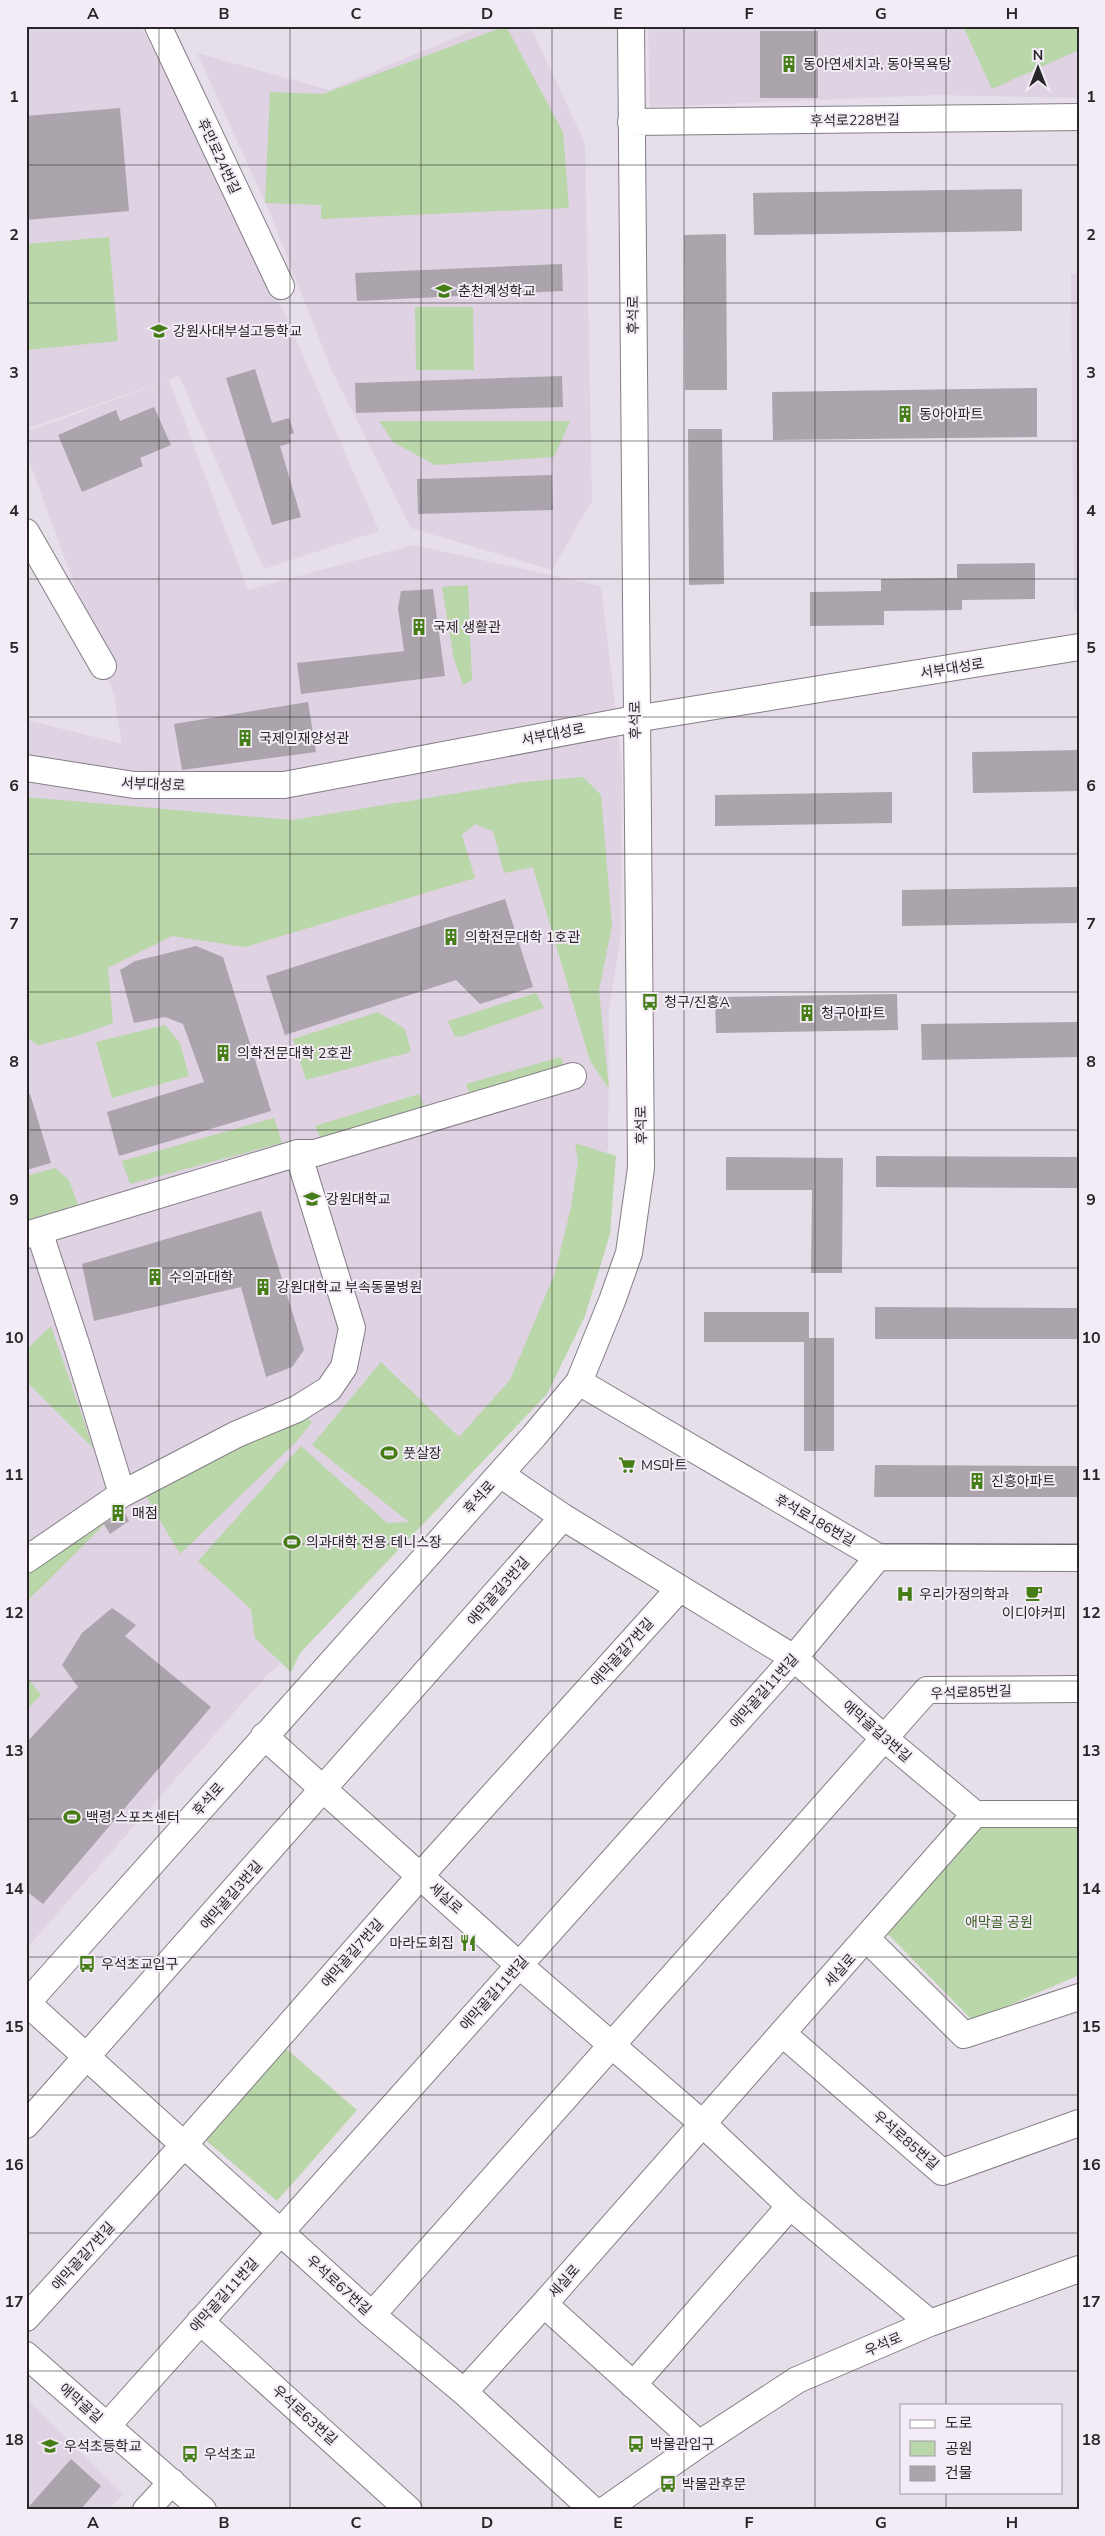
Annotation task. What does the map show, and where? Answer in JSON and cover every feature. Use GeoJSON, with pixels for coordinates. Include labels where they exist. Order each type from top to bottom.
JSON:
{"type":"FeatureCollection","features":[{"type":"Feature","properties":{"kind":"street","name":"후만로24번길"},"geometry":{"type":"LineString","coordinates":[[158,26],[281,286]]}},
{"type":"Feature","properties":{"kind":"street","name":"후석로"},"geometry":{"type":"LineString","coordinates":[[26,2004],[500,1474],[578,1382],[629,1253],[641,1168],[635,719],[631,26]]}},
{"type":"Feature","properties":{"kind":"street","name":"후석로228번길"},"geometry":{"type":"LineString","coordinates":[[631,122],[1079,117]]}},
{"type":"Feature","properties":{"kind":"street"},"geometry":{"type":"LineString","coordinates":[[26,532],[103,666]]}},
{"type":"Feature","properties":{"kind":"street","name":"서부대성로"},"geometry":{"type":"LineString","coordinates":[[26,768],[134,785],[284,785],[635,719],[1079,647]]}},
{"type":"Feature","properties":{"kind":"street"},"geometry":{"type":"LineString","coordinates":[[122,1494],[78,1350],[32,1233],[298,1153],[315,1153],[573,1076]]}},
{"type":"Feature","properties":{"kind":"street"},"geometry":{"type":"LineString","coordinates":[[26,1560],[122,1494],[238,1434],[297,1409],[329,1389],[344,1367],[352,1328],[298,1153]]}},
{"type":"Feature","properties":{"kind":"street","name":"후석로186번길"},"geometry":{"type":"LineString","coordinates":[[578,1382],[878,1557],[1079,1558]]}},
{"type":"Feature","properties":{"kind":"street"},"geometry":{"type":"LineString","coordinates":[[500,1474],[563,1517]]}},
{"type":"Feature","properties":{"kind":"street","name":"애막골길3번길"},"geometry":{"type":"LineString","coordinates":[[26,2125],[325,1789],[563,1517],[679,1590],[794,1658],[884,1738],[975,1814]]}},
{"type":"Feature","properties":{"kind":"street","name":"애막골길11번길"},"geometry":{"type":"LineString","coordinates":[[107,2426],[794,1658],[878,1557]]}},
{"type":"Feature","properties":{"kind":"street","name":"애막골길7번길"},"geometry":{"type":"LineString","coordinates":[[26,2318],[183,2146],[421,1875],[679,1590]]}},
{"type":"Feature","properties":{"kind":"street","name":"우석로85번길"},"geometry":{"type":"LineString","coordinates":[[884,1738],[927,1690],[1079,1689]]}},
{"type":"Feature","properties":{"kind":"street","name":"세실로"},"geometry":{"type":"LineString","coordinates":[[264,1736],[519,1965],[703,2124],[790,2206],[930,2324]]}},
{"type":"Feature","properties":{"kind":"street"},"geometry":{"type":"LineString","coordinates":[[372,2315],[884,1738]]}},
{"type":"Feature","properties":{"kind":"street"},"geometry":{"type":"LineString","coordinates":[[975,1814],[1079,1814]]}},
{"type":"Feature","properties":{"kind":"street","name":"세실로"},"geometry":{"type":"LineString","coordinates":[[464,2392],[867,1939],[975,1814]]}},
{"type":"Feature","properties":{"kind":"street"},"geometry":{"type":"LineString","coordinates":[[867,1939],[964,2035],[1079,1997]]}},
{"type":"Feature","properties":{"kind":"street","name":"우석로67번길"},"geometry":{"type":"LineString","coordinates":[[26,2004],[372,2315],[464,2392],[593,2510]]}},
{"type":"Feature","properties":{"kind":"street","name":"우석로85번길"},"geometry":{"type":"LineString","coordinates":[[783,2034],[942,2172],[1079,2123]]}},
{"type":"Feature","properties":{"kind":"street"},"geometry":{"type":"LineString","coordinates":[[634,2385],[790,2206]]}},
{"type":"Feature","properties":{"kind":"street","name":"우석로"},"geometry":{"type":"LineString","coordinates":[[605,2510],[699,2444],[797,2380],[930,2324],[1079,2269]]}},
{"type":"Feature","properties":{"kind":"street"},"geometry":{"type":"LineString","coordinates":[[544,2304],[699,2444]]}},
{"type":"Feature","properties":{"kind":"street","name":"우석로63번길"},"geometry":{"type":"LineString","coordinates":[[200,2321],[409,2510]]}},
{"type":"Feature","properties":{"kind":"street","name":"애막골길"},"geometry":{"type":"LineString","coordinates":[[26,2355],[203,2510]]}},
{"type":"Feature","properties":{"kind":"street"},"geometry":{"type":"LineString","coordinates":[[146,2510],[172,2482]]}},
{"type":"Feature","properties":{"kind":"shaded area","name":"강원사대부설고등학교"},"geometry":{"type":"Polygon","coordinates":[[[26,26],[139,26],[144,32],[273,287],[379,531],[264,569],[179,376],[26,429],[26,26]]]}},
{"type":"Feature","properties":{"kind":"shaded area","name":"춘천계성학교"},"geometry":{"type":"Polygon","coordinates":[[[483,26],[530,26],[585,143],[592,501],[552,570],[411,528],[331,369],[270,213],[197,53],[329,90],[483,26]]]}},
{"type":"Feature","properties":{"kind":"shaded area"},"geometry":{"type":"Polygon","coordinates":[[[648,26],[1079,26],[1079,98],[938,95],[650,107],[648,26]]]}},
{"type":"Feature","properties":{"kind":"shaded area"},"geometry":{"type":"Polygon","coordinates":[[[1071,274],[1079,274],[1079,610],[1074,611],[1071,274]]]}},
{"type":"Feature","properties":{"kind":"shaded area","name":"강원대학교"},"geometry":{"type":"Polygon","coordinates":[[[169,380],[248,590],[413,545],[601,586],[622,765],[621,935],[609,1009],[608,1161],[516,1398],[395,1534],[303,1644],[266,1676],[26,1949],[26,720],[122,744],[114,694],[26,452],[26,432],[169,380]]]}},
{"type":"Feature","properties":{"kind":"shaded area","name":"우석초등학교"},"geometry":{"type":"Polygon","coordinates":[[[26,2399],[123,2494],[108,2510],[26,2510],[26,2399]]]}},
{"type":"Feature","properties":{"kind":"green space"},"geometry":{"type":"Polygon","coordinates":[[[506,26],[563,132],[569,208],[321,219],[321,205],[265,203],[270,92],[323,94],[506,26]]]}},
{"type":"Feature","properties":{"kind":"green space"},"geometry":{"type":"Polygon","coordinates":[[[963,26],[1079,26],[1079,50],[992,89],[963,26]]]}},
{"type":"Feature","properties":{"kind":"green space"},"geometry":{"type":"Polygon","coordinates":[[[109,237],[118,341],[26,350],[26,244],[109,237]]]}},
{"type":"Feature","properties":{"kind":"green space"},"geometry":{"type":"Polygon","coordinates":[[[415,307],[473,307],[474,370],[416,370],[415,307]]]}},
{"type":"Feature","properties":{"kind":"green space"},"geometry":{"type":"Polygon","coordinates":[[[379,421],[570,421],[554,457],[435,465],[393,442],[379,421]]]}},
{"type":"Feature","properties":{"kind":"green space"},"geometry":{"type":"Polygon","coordinates":[[[468,585],[472,680],[463,685],[454,659],[442,587],[468,585]]]}},
{"type":"Feature","properties":{"kind":"green space"},"geometry":{"type":"Polygon","coordinates":[[[583,777],[601,795],[612,926],[599,990],[609,1089],[590,1061],[533,867],[504,873],[493,831],[475,824],[462,835],[475,878],[245,947],[172,936],[108,968],[113,1023],[80,1035],[38,1045],[26,1037],[26,797],[292,820],[525,782],[583,777]]]}},
{"type":"Feature","properties":{"kind":"green space"},"geometry":{"type":"Polygon","coordinates":[[[536,993],[544,1008],[463,1036],[455,1037],[448,1021],[536,993]]]}},
{"type":"Feature","properties":{"kind":"green space"},"geometry":{"type":"Polygon","coordinates":[[[378,1012],[405,1029],[411,1052],[306,1080],[293,1039],[378,1012]]]}},
{"type":"Feature","properties":{"kind":"green space"},"geometry":{"type":"Polygon","coordinates":[[[165,1025],[180,1043],[189,1076],[112,1098],[96,1042],[165,1025]]]}},
{"type":"Feature","properties":{"kind":"green space"},"geometry":{"type":"Polygon","coordinates":[[[561,1057],[564,1067],[470,1094],[466,1084],[561,1057]]]}},
{"type":"Feature","properties":{"kind":"green space"},"geometry":{"type":"Polygon","coordinates":[[[419,1094],[425,1109],[321,1140],[315,1126],[419,1094]]]}},
{"type":"Feature","properties":{"kind":"green space"},"geometry":{"type":"Polygon","coordinates":[[[274,1118],[282,1143],[130,1184],[122,1161],[274,1118]]]}},
{"type":"Feature","properties":{"kind":"green space"},"geometry":{"type":"Polygon","coordinates":[[[575,1143],[616,1156],[610,1234],[585,1316],[547,1394],[300,1653],[291,1672],[255,1638],[251,1609],[198,1561],[301,1446],[387,1523],[409,1522],[312,1445],[381,1362],[459,1437],[510,1380],[555,1273],[571,1207],[578,1161],[575,1143]]]}},
{"type":"Feature","properties":{"kind":"green space"},"geometry":{"type":"Polygon","coordinates":[[[55,1168],[69,1180],[78,1205],[26,1220],[26,1176],[55,1168]]]}},
{"type":"Feature","properties":{"kind":"green space"},"geometry":{"type":"Polygon","coordinates":[[[51,1326],[93,1448],[26,1381],[26,1350],[51,1326]]]}},
{"type":"Feature","properties":{"kind":"green space"},"geometry":{"type":"Polygon","coordinates":[[[305,1416],[312,1422],[296,1442],[180,1554],[143,1491],[305,1416]]]}},
{"type":"Feature","properties":{"kind":"green space"},"geometry":{"type":"Polygon","coordinates":[[[117,1512],[26,1602],[26,1573],[117,1512]]]}},
{"type":"Feature","properties":{"kind":"green space"},"geometry":{"type":"Polygon","coordinates":[[[26,1676],[41,1695],[26,1710],[26,1676]]]}},
{"type":"Feature","properties":{"kind":"green space","name":"애막골 공원"},"geometry":{"type":"Polygon","coordinates":[[[973,1825],[1079,1825],[1079,1975],[973,2021],[887,1933],[973,1825]]]}},
{"type":"Feature","properties":{"kind":"green space"},"geometry":{"type":"Polygon","coordinates":[[[283,2046],[357,2110],[277,2201],[203,2138],[283,2046]]]}},
{"type":"Feature","properties":{"kind":"building","name":"동아연세치과, 동아목욕탕"},"geometry":{"type":"Polygon","coordinates":[[[760,31],[818,31],[818,98],[760,98],[760,31]]]}},
{"type":"Feature","properties":{"kind":"building"},"geometry":{"type":"Polygon","coordinates":[[[120,108],[129,211],[26,220],[26,116],[120,108]]]}},
{"type":"Feature","properties":{"kind":"building"},"geometry":{"type":"Polygon","coordinates":[[[1022,189],[1022,231],[754,235],[753,193],[1022,189]]]}},
{"type":"Feature","properties":{"kind":"building"},"geometry":{"type":"Polygon","coordinates":[[[726,234],[727,390],[685,390],[684,235],[726,234]]]}},
{"type":"Feature","properties":{"kind":"building"},"geometry":{"type":"Polygon","coordinates":[[[562,264],[563,291],[357,301],[355,273],[562,264]]]}},
{"type":"Feature","properties":{"kind":"building"},"geometry":{"type":"Polygon","coordinates":[[[255,369],[272,423],[289,418],[294,433],[289,435],[291,443],[280,446],[301,517],[272,525],[226,378],[255,369]]]}},
{"type":"Feature","properties":{"kind":"building"},"geometry":{"type":"Polygon","coordinates":[[[562,376],[563,407],[356,413],[355,383],[562,376]]]}},
{"type":"Feature","properties":{"kind":"building","name":"동아아파트"},"geometry":{"type":"Polygon","coordinates":[[[1037,388],[1037,437],[773,440],[772,392],[1037,388]]]}},
{"type":"Feature","properties":{"kind":"building"},"geometry":{"type":"Polygon","coordinates":[[[154,407],[171,445],[140,458],[143,466],[82,492],[58,435],[116,410],[120,421],[154,407]]]}},
{"type":"Feature","properties":{"kind":"building"},"geometry":{"type":"Polygon","coordinates":[[[688,429],[722,429],[724,584],[689,585],[688,429]]]}},
{"type":"Feature","properties":{"kind":"building"},"geometry":{"type":"Polygon","coordinates":[[[552,475],[553,510],[418,514],[417,479],[552,475]]]}},
{"type":"Feature","properties":{"kind":"building"},"geometry":{"type":"Polygon","coordinates":[[[1035,563],[1035,599],[962,600],[962,610],[884,611],[884,625],[810,626],[810,592],[881,591],[881,579],[957,578],[957,564],[1035,563]]]}},
{"type":"Feature","properties":{"kind":"building","name":"국제 생활관"},"geometry":{"type":"Polygon","coordinates":[[[433,589],[445,676],[301,694],[297,663],[404,651],[398,608],[401,591],[433,589]]]}},
{"type":"Feature","properties":{"kind":"building","name":"국제인재양성관"},"geometry":{"type":"Polygon","coordinates":[[[308,702],[316,752],[182,770],[174,724],[308,702]]]}},
{"type":"Feature","properties":{"kind":"building"},"geometry":{"type":"Polygon","coordinates":[[[1079,750],[1079,791],[973,793],[972,752],[1079,750]]]}},
{"type":"Feature","properties":{"kind":"building"},"geometry":{"type":"Polygon","coordinates":[[[892,792],[892,823],[715,826],[715,795],[892,792]]]}},
{"type":"Feature","properties":{"kind":"building"},"geometry":{"type":"Polygon","coordinates":[[[1079,887],[1079,923],[902,926],[902,890],[1079,887]]]}},
{"type":"Feature","properties":{"kind":"building","name":"의학전문대학 1호관"},"geometry":{"type":"Polygon","coordinates":[[[505,899],[533,987],[480,1004],[456,980],[285,1035],[266,976],[505,899]]]}},
{"type":"Feature","properties":{"kind":"building","name":"의학전문대학 2호관"},"geometry":{"type":"Polygon","coordinates":[[[196,946],[223,957],[271,1111],[119,1156],[107,1112],[204,1082],[183,1024],[165,1017],[134,1023],[120,970],[135,961],[196,946]]]}},
{"type":"Feature","properties":{"kind":"building","name":"청구아파트"},"geometry":{"type":"Polygon","coordinates":[[[897,994],[898,1030],[716,1033],[715,997],[897,994]]]}},
{"type":"Feature","properties":{"kind":"building","name":"청구아파트"},"geometry":{"type":"Polygon","coordinates":[[[1079,1022],[1079,1057],[922,1060],[921,1024],[1079,1022]]]}},
{"type":"Feature","properties":{"kind":"building"},"geometry":{"type":"Polygon","coordinates":[[[30,1094],[51,1163],[26,1170],[26,1095],[30,1094]]]}},
{"type":"Feature","properties":{"kind":"building"},"geometry":{"type":"Polygon","coordinates":[[[876,1156],[1079,1157],[1079,1188],[876,1187],[876,1156]]]}},
{"type":"Feature","properties":{"kind":"building"},"geometry":{"type":"Polygon","coordinates":[[[726,1157],[843,1158],[842,1273],[811,1273],[812,1190],[726,1190],[726,1157]]]}},
{"type":"Feature","properties":{"kind":"building"},"geometry":{"type":"Polygon","coordinates":[[[261,1211],[304,1350],[292,1367],[266,1377],[241,1287],[94,1321],[82,1264],[261,1211]]]}},
{"type":"Feature","properties":{"kind":"building"},"geometry":{"type":"Polygon","coordinates":[[[875,1307],[1079,1308],[1079,1339],[875,1339],[875,1307]]]}},
{"type":"Feature","properties":{"kind":"building"},"geometry":{"type":"Polygon","coordinates":[[[704,1312],[809,1312],[809,1338],[834,1338],[834,1451],[804,1451],[804,1342],[704,1342],[704,1312]]]}},
{"type":"Feature","properties":{"kind":"building","name":"진흥아파트"},"geometry":{"type":"Polygon","coordinates":[[[875,1465],[1079,1466],[1079,1497],[874,1497],[875,1465]]]}},
{"type":"Feature","properties":{"kind":"building","name":"매점"},"geometry":{"type":"Polygon","coordinates":[[[124,1511],[129,1521],[110,1534],[104,1524],[124,1511]]]}},
{"type":"Feature","properties":{"kind":"building","name":"백령 스포츠센터"},"geometry":{"type":"Polygon","coordinates":[[[112,1608],[136,1625],[125,1636],[211,1707],[43,1904],[26,1891],[26,1743],[78,1687],[62,1665],[82,1633],[112,1608]]]}},
{"type":"Feature","properties":{"kind":"building"},"geometry":{"type":"Polygon","coordinates":[[[71,2459],[101,2486],[80,2510],[26,2510],[71,2459]]]}},
{"type":"Feature","properties":{"kind":"place","name":"동아연세치과, 동아목욕탕"},"geometry":{"type":"Point","coordinates":[789,64]}},
{"type":"Feature","properties":{"kind":"place","name":"춘천계성학교"},"geometry":{"type":"Point","coordinates":[444,291]}},
{"type":"Feature","properties":{"kind":"place","name":"강원사대부설고등학교"},"geometry":{"type":"Point","coordinates":[159,331]}},
{"type":"Feature","properties":{"kind":"place","name":"동아아파트"},"geometry":{"type":"Point","coordinates":[905,414]}},
{"type":"Feature","properties":{"kind":"place","name":"국제 생활관"},"geometry":{"type":"Point","coordinates":[419,627]}},
{"type":"Feature","properties":{"kind":"place","name":"국제인재양성관"},"geometry":{"type":"Point","coordinates":[245,738]}},
{"type":"Feature","properties":{"kind":"place","name":"의학전문대학 1호관"},"geometry":{"type":"Point","coordinates":[451,937]}},
{"type":"Feature","properties":{"kind":"place","name":"청구/진흥A"},"geometry":{"type":"Point","coordinates":[650,1002]}},
{"type":"Feature","properties":{"kind":"place","name":"청구아파트"},"geometry":{"type":"Point","coordinates":[807,1013]}},
{"type":"Feature","properties":{"kind":"place","name":"의학전문대학 2호관"},"geometry":{"type":"Point","coordinates":[223,1053]}},
{"type":"Feature","properties":{"kind":"place","name":"강원대학교"},"geometry":{"type":"Point","coordinates":[312,1199]}},
{"type":"Feature","properties":{"kind":"place","name":"수의과대학"},"geometry":{"type":"Point","coordinates":[155,1277]}},
{"type":"Feature","properties":{"kind":"place","name":"강원대학교 부속동물병원"},"geometry":{"type":"Point","coordinates":[263,1287]}},
{"type":"Feature","properties":{"kind":"place","name":"풋살장"},"geometry":{"type":"Point","coordinates":[389,1453]}},
{"type":"Feature","properties":{"kind":"place","name":"MS마트"},"geometry":{"type":"Point","coordinates":[627,1465]}},
{"type":"Feature","properties":{"kind":"place","name":"진흥아파트"},"geometry":{"type":"Point","coordinates":[977,1481]}},
{"type":"Feature","properties":{"kind":"place","name":"매점"},"geometry":{"type":"Point","coordinates":[118,1513]}},
{"type":"Feature","properties":{"kind":"place","name":"의과대학 전용 테니스장"},"geometry":{"type":"Point","coordinates":[292,1542]}},
{"type":"Feature","properties":{"kind":"place","name":"이디야커피"},"geometry":{"type":"Point","coordinates":[1034,1593]}},
{"type":"Feature","properties":{"kind":"place","name":"우리가정의학과"},"geometry":{"type":"Point","coordinates":[905,1594]}},
{"type":"Feature","properties":{"kind":"place","name":"백령 스포츠센터"},"geometry":{"type":"Point","coordinates":[72,1817]}},
{"type":"Feature","properties":{"kind":"place","name":"마라도회집"},"geometry":{"type":"Point","coordinates":[468,1943]}},
{"type":"Feature","properties":{"kind":"place","name":"우석초교입구"},"geometry":{"type":"Point","coordinates":[87,1964]}},
{"type":"Feature","properties":{"kind":"place","name":"박물관입구"},"geometry":{"type":"Point","coordinates":[636,2444]}},
{"type":"Feature","properties":{"kind":"place","name":"우석초등학교"},"geometry":{"type":"Point","coordinates":[50,2446]}},
{"type":"Feature","properties":{"kind":"place","name":"우석초교"},"geometry":{"type":"Point","coordinates":[190,2454]}},
{"type":"Feature","properties":{"kind":"place","name":"박물관후문"},"geometry":{"type":"Point","coordinates":[668,2484]}}]}
